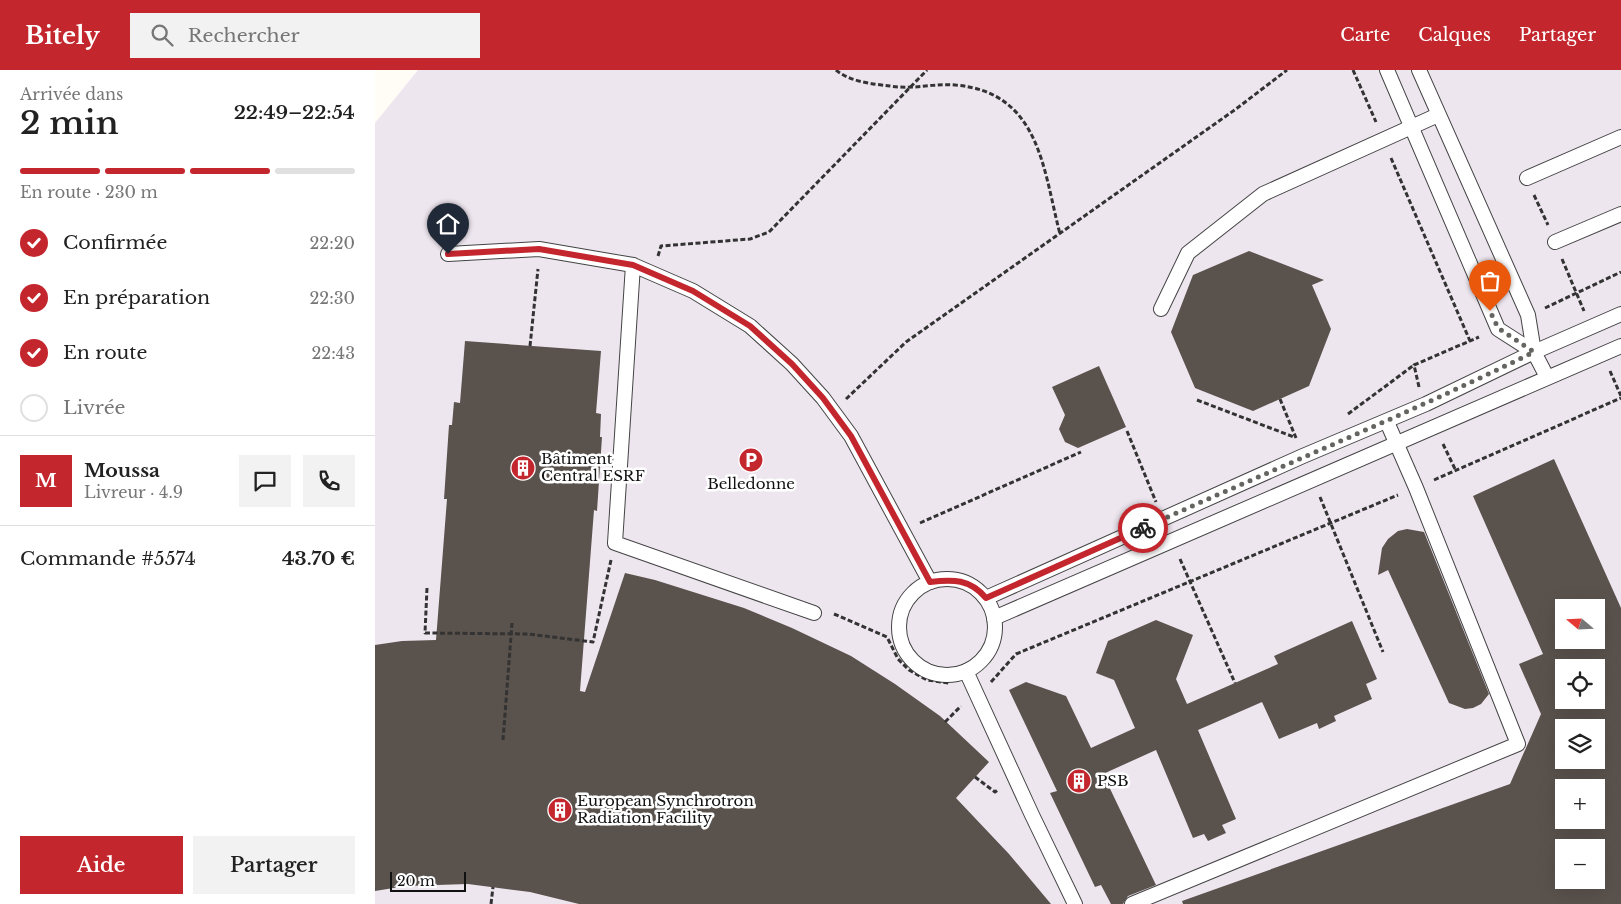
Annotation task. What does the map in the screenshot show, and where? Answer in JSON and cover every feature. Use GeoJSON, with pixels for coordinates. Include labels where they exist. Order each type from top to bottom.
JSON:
{"type":"FeatureCollection","features":[{"type":"Feature","properties":{"kind":"lane"},"geometry":{"type":"LineString","coordinates":[[1387,70],[1410,128],[1498,328],[1534,352]]}},
{"type":"Feature","properties":{"kind":"lane"},"geometry":{"type":"LineString","coordinates":[[1419,70],[1528,315],[1534,352],[1547,378]]}},
{"type":"Feature","properties":{"kind":"lane"},"geometry":{"type":"LineString","coordinates":[[1161,309],[1188,254],[1263,194],[1383,138],[1438,115]]}},
{"type":"Feature","properties":{"kind":"lane"},"geometry":{"type":"LineString","coordinates":[[1527,178],[1621,137]]}},
{"type":"Feature","properties":{"kind":"lane"},"geometry":{"type":"LineString","coordinates":[[1555,242],[1621,214]]}},
{"type":"Feature","properties":{"kind":"lane"},"geometry":{"type":"LineString","coordinates":[[448,254],[539,249],[633,265],[693,291],[750,326],[792,364],[851,436],[930,582]]}},
{"type":"Feature","properties":{"kind":"lane"},"geometry":{"type":"LineString","coordinates":[[633,265],[615,543],[820,612]]}},
{"type":"Feature","properties":{"kind":"lane"},"geometry":{"type":"LineString","coordinates":[[986,598],[1303,456],[1387,422],[1534,352],[1621,314]]}},
{"type":"Feature","properties":{"kind":"lane"},"geometry":{"type":"LineString","coordinates":[[994,618],[1621,346]]}},
{"type":"Feature","properties":{"kind":"lane"},"geometry":{"type":"LineString","coordinates":[[1132,904],[1518,744],[1416,488],[1387,422]]}},
{"type":"Feature","properties":{"kind":"lane"},"geometry":{"type":"LineString","coordinates":[[955,579],[972,586],[986,598],[994,618],[993,640],[984,657],[966,671],[942,675],[925,670],[910,659],[902,645],[899,630],[901,614],[911,595],[930,582],[955,579]]}},
{"type":"Feature","properties":{"kind":"lane"},"geometry":{"type":"LineString","coordinates":[[966,671],[971,697],[1075,904]]}},
{"type":"Feature","properties":{"kind":"path"},"geometry":{"type":"LineString","coordinates":[[836,70],[852,78],[870,83],[910,88],[954,85],[971,87],[999,98],[1023,119],[1039,149],[1060,234]]}},
{"type":"Feature","properties":{"kind":"path"},"geometry":{"type":"LineString","coordinates":[[653,273],[661,246],[750,239],[769,232],[927,70]]}},
{"type":"Feature","properties":{"kind":"path"},"geometry":{"type":"LineString","coordinates":[[833,412],[907,342],[1236,109],[1287,70]]}},
{"type":"Feature","properties":{"kind":"path"},"geometry":{"type":"LineString","coordinates":[[1353,70],[1470,341]]}},
{"type":"Feature","properties":{"kind":"path"},"geometry":{"type":"LineString","coordinates":[[1527,178],[1591,327]]}},
{"type":"Feature","properties":{"kind":"path"},"geometry":{"type":"LineString","coordinates":[[530,346],[539,249]]}},
{"type":"Feature","properties":{"kind":"path"},"geometry":{"type":"LineString","coordinates":[[1528,315],[1577,294],[1621,272]]}},
{"type":"Feature","properties":{"kind":"path"},"geometry":{"type":"LineString","coordinates":[[1344,420],[1349,413],[1414,365],[1498,328]]}},
{"type":"Feature","properties":{"kind":"path"},"geometry":{"type":"LineString","coordinates":[[945,722],[971,697],[988,686],[1016,654],[1416,488],[1621,397],[1603,354]]}},
{"type":"Feature","properties":{"kind":"path"},"geometry":{"type":"LineString","coordinates":[[1414,365],[1421,395]]}},
{"type":"Feature","properties":{"kind":"path"},"geometry":{"type":"LineString","coordinates":[[1280,399],[1303,456]]}},
{"type":"Feature","properties":{"kind":"path"},"geometry":{"type":"LineString","coordinates":[[1197,400],[1296,438]]}},
{"type":"Feature","properties":{"kind":"path"},"geometry":{"type":"LineString","coordinates":[[1127,431],[1162,519]]}},
{"type":"Feature","properties":{"kind":"path"},"geometry":{"type":"LineString","coordinates":[[1445,450],[1456,471]]}},
{"type":"Feature","properties":{"kind":"path"},"geometry":{"type":"LineString","coordinates":[[903,531],[1081,452]]}},
{"type":"Feature","properties":{"kind":"path"},"geometry":{"type":"LineString","coordinates":[[1313,479],[1383,652]]}},
{"type":"Feature","properties":{"kind":"path"},"geometry":{"type":"LineString","coordinates":[[1171,540],[1235,683]]}},
{"type":"Feature","properties":{"kind":"path"},"geometry":{"type":"LineString","coordinates":[[427,588],[425,633],[528,634],[593,642],[615,543]]}},
{"type":"Feature","properties":{"kind":"path"},"geometry":{"type":"LineString","coordinates":[[820,612],[887,637],[898,659],[909,670],[927,680],[944,684],[953,683]]}},
{"type":"Feature","properties":{"kind":"path"},"geometry":{"type":"LineString","coordinates":[[503,740],[512,623]]}},
{"type":"Feature","properties":{"kind":"path"},"geometry":{"type":"LineString","coordinates":[[975,777],[995,792],[1002,788]]}},
{"type":"Feature","properties":{"kind":"path"},"geometry":{"type":"LineString","coordinates":[[491,904],[493,887]]}},
{"type":"Feature","properties":{"kind":"shaded area"},"geometry":{"type":"Polygon","coordinates":[[[418,70],[1621,70],[1621,904],[375,904],[375,123],[418,70]]]}},
{"type":"Feature","properties":{"kind":"building"},"geometry":{"type":"Polygon","coordinates":[[[1249,251],[1324,280],[1312,285],[1331,329],[1309,386],[1253,411],[1195,388],[1171,332],[1193,275],[1249,251]]]}},
{"type":"Feature","properties":{"kind":"building"},"geometry":{"type":"Polygon","coordinates":[[[465,341],[601,351],[596,413],[601,414],[600,437],[602,437],[597,511],[594,510],[580,691],[585,692],[625,573],[655,580],[744,608],[792,628],[851,656],[895,684],[940,716],[989,762],[956,798],[1009,854],[1051,904],[579,904],[530,892],[468,884],[406,886],[375,891],[375,645],[402,641],[436,640],[447,499],[444,499],[449,425],[452,425],[454,402],[460,403],[465,341]]]}},
{"type":"Feature","properties":{"kind":"building"},"geometry":{"type":"Polygon","coordinates":[[[1099,366],[1126,427],[1078,448],[1065,442],[1059,429],[1065,415],[1052,387],[1099,366]]]}},
{"type":"Feature","properties":{"kind":"building"},"geometry":{"type":"Polygon","coordinates":[[[1554,459],[1621,608],[1621,904],[1183,904],[1182,901],[1510,784],[1541,714],[1519,664],[1543,654],[1473,496],[1554,459]]]}},
{"type":"Feature","properties":{"kind":"building"},"geometry":{"type":"Polygon","coordinates":[[[1407,529],[1424,532],[1489,694],[1481,704],[1473,708],[1465,709],[1449,703],[1388,570],[1378,575],[1382,548],[1388,539],[1398,531],[1407,529]]]}},
{"type":"Feature","properties":{"kind":"building"},"geometry":{"type":"Polygon","coordinates":[[[1156,620],[1193,635],[1176,679],[1187,704],[1278,664],[1274,656],[1352,621],[1377,679],[1366,684],[1372,699],[1334,716],[1336,721],[1319,729],[1317,723],[1279,739],[1262,702],[1198,730],[1236,819],[1222,825],[1226,833],[1208,841],[1204,834],[1193,838],[1156,750],[1103,774],[1156,885],[1128,896],[1123,904],[1111,904],[1101,885],[1095,887],[1050,793],[1057,791],[1009,690],[1026,682],[1066,696],[1091,748],[1135,728],[1114,680],[1096,673],[1108,641],[1156,620]]]}},
{"type":"Feature","properties":{"kind":"way so far"},"geometry":{"type":"LineString","coordinates":[[1143,528],[1303,456],[1387,422],[1534,352],[1498,328],[1490,311]]}},
{"type":"Feature","properties":{"kind":"place","name":"Belledonne"},"geometry":{"type":"Point","coordinates":[751,460]}},
{"type":"Feature","properties":{"kind":"place","name":"Bâtiment Central ESRF"},"geometry":{"type":"Point","coordinates":[523,468]}},
{"type":"Feature","properties":{"kind":"place","name":"PSB"},"geometry":{"type":"Point","coordinates":[1079,781]}},
{"type":"Feature","properties":{"kind":"place","name":"European Synchrotron Radiation Facility"},"geometry":{"type":"Point","coordinates":[560,810]}},
{"type":"Feature","properties":{"kind":"route"},"geometry":{"type":"LineString","coordinates":[[448,254],[539,249],[633,265],[693,291],[750,326],[792,364],[823,398],[851,436],[930,582],[955,579],[972,586],[986,598],[1143,528]]}}]}
